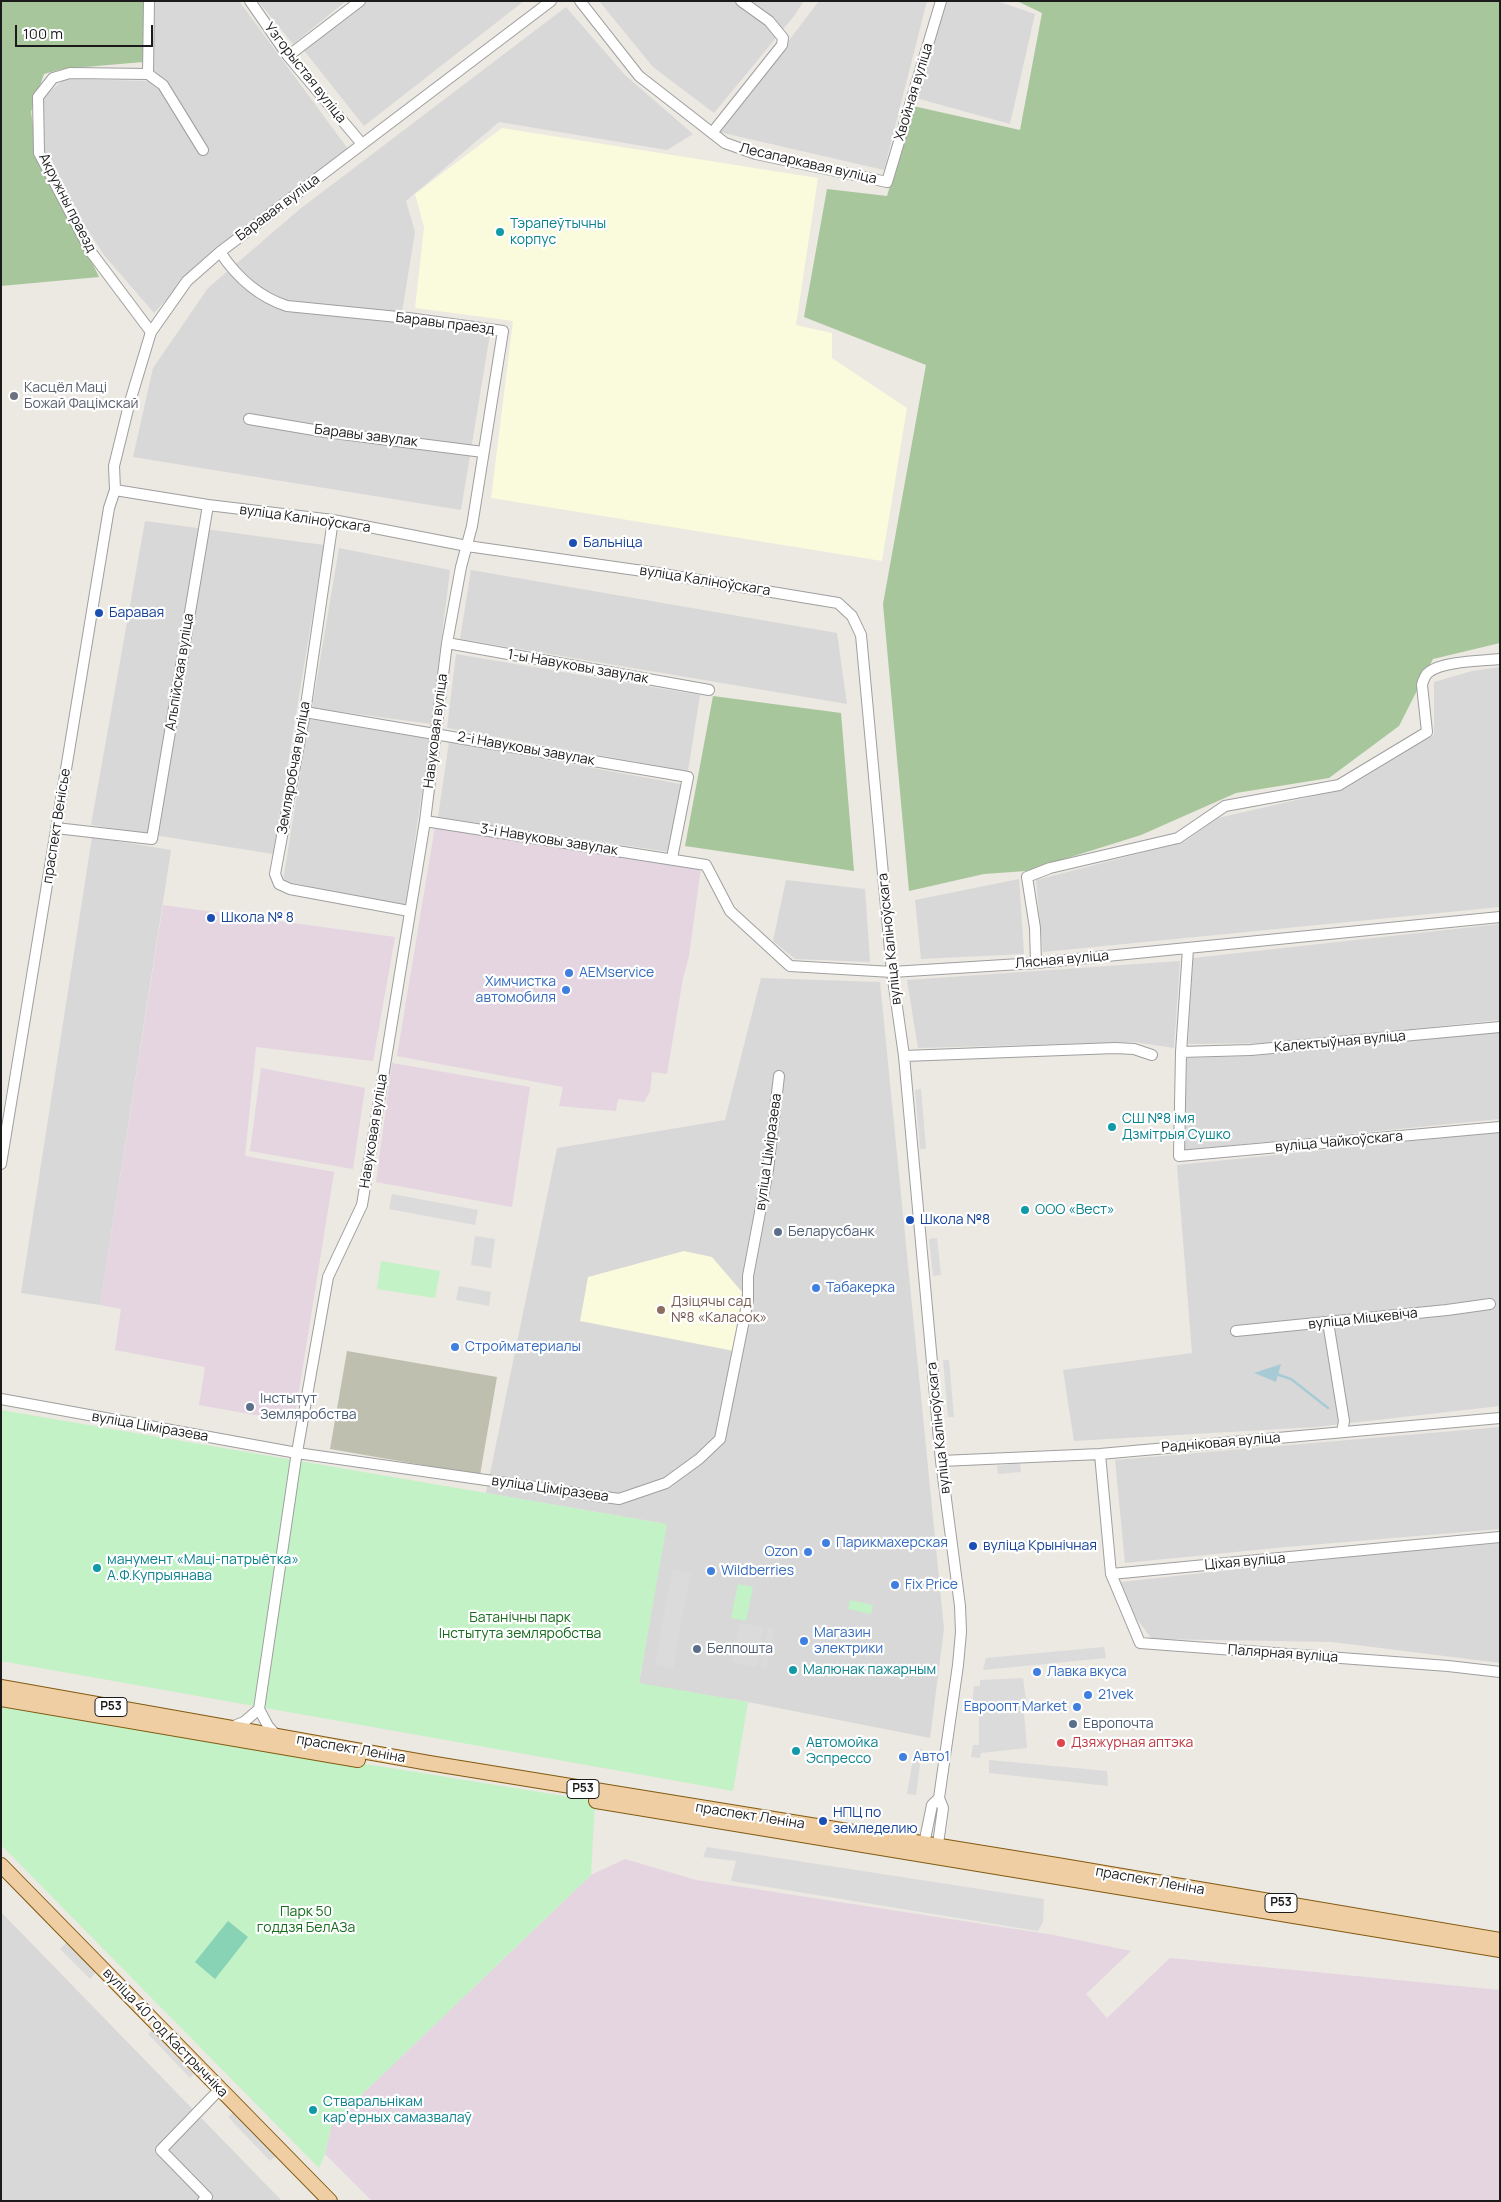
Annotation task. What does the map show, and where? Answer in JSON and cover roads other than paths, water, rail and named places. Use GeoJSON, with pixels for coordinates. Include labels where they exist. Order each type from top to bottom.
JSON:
{"type":"FeatureCollection","features":[{"type":"Feature","properties":{"kind":"main road","name":"праспект Леніна"},"geometry":{"type":"LineString","coordinates":[[1,1687],[923,1849]]}},
{"type":"Feature","properties":{"kind":"main road","name":"праспект Леніна"},"geometry":{"type":"LineString","coordinates":[[1,1699],[686,1817],[938,1851],[1500,1940]]}},
{"type":"Feature","properties":{"kind":"main road","name":"праспект Леніна"},"geometry":{"type":"LineString","coordinates":[[938,1851],[1500,1950]]}},
{"type":"Feature","properties":{"kind":"main road","name":"вуліца 40 год Кастрычніка"},"geometry":{"type":"LineString","coordinates":[[1,1865],[330,2201]]}},
{"type":"Feature","properties":{"kind":"street"},"geometry":{"type":"LineString","coordinates":[[149,1],[148,74],[162,84],[203,150]]}},
{"type":"Feature","properties":{"kind":"street","name":"Узгорыстая вуліца"},"geometry":{"type":"LineString","coordinates":[[250,1],[288,56],[362,144]]}},
{"type":"Feature","properties":{"kind":"street"},"geometry":{"type":"LineString","coordinates":[[288,56],[360,1]]}},
{"type":"Feature","properties":{"kind":"street","name":"Баравая вуліца"},"geometry":{"type":"LineString","coordinates":[[115,490],[114,466],[128,405],[152,332],[168,306],[187,281],[220,252],[551,1]]}},
{"type":"Feature","properties":{"kind":"street","name":"Лесапаркавая вуліца"},"geometry":{"type":"LineString","coordinates":[[580,1],[640,76],[725,143],[756,154],[887,182]]}},
{"type":"Feature","properties":{"kind":"street"},"geometry":{"type":"LineString","coordinates":[[712,133],[782,45],[783,38],[769,21],[741,1]]}},
{"type":"Feature","properties":{"kind":"street","name":"Хвойная вуліца"},"geometry":{"type":"LineString","coordinates":[[887,182],[941,1]]}},
{"type":"Feature","properties":{"kind":"street","name":"Акружны праезд"},"geometry":{"type":"LineString","coordinates":[[148,74],[70,73],[53,78],[38,97],[39,153],[91,252],[152,332]]}},
{"type":"Feature","properties":{"kind":"street","name":"Баравы праезд"},"geometry":{"type":"LineString","coordinates":[[220,252],[232,271],[272,301],[287,306],[408,318],[503,332],[472,526],[467,546]]}},
{"type":"Feature","properties":{"kind":"street","name":"Баравы завулак"},"geometry":{"type":"LineString","coordinates":[[249,419],[326,432],[483,452]]}},
{"type":"Feature","properties":{"kind":"street","name":"вуліца Каліноўскага"},"geometry":{"type":"LineString","coordinates":[[115,490],[208,505],[333,520],[467,546],[657,573],[838,603],[852,616],[861,635],[892,972],[904,1056],[942,1461],[960,1606],[961,1632],[939,1798],[943,1808],[938,1851]]}},
{"type":"Feature","properties":{"kind":"street","name":"праспект Венісье"},"geometry":{"type":"LineString","coordinates":[[1,1164],[108,517],[115,490]]}},
{"type":"Feature","properties":{"kind":"street","name":"Альпійская вуліца"},"geometry":{"type":"LineString","coordinates":[[56,828],[152,839],[208,505]]}},
{"type":"Feature","properties":{"kind":"street","name":"Земляробчая вуліца"},"geometry":{"type":"LineString","coordinates":[[333,520],[305,712],[275,874],[279,884],[290,889],[409,911]]}},
{"type":"Feature","properties":{"kind":"street","name":"Навуковая вуліца"},"geometry":{"type":"LineString","coordinates":[[259,1709],[297,1452],[328,1277],[362,1205],[425,821],[447,643],[461,567],[467,546]]}},
{"type":"Feature","properties":{"kind":"street","name":"1-ы Навуковы завулак"},"geometry":{"type":"LineString","coordinates":[[447,643],[709,690]]}},
{"type":"Feature","properties":{"kind":"street"},"geometry":{"type":"LineString","coordinates":[[1036,963],[1028,877],[1050,868],[1178,838],[1225,806],[1339,785],[1428,732],[1422,685],[1429,672],[1442,666],[1500,659]]}},
{"type":"Feature","properties":{"kind":"street","name":"2-і Навуковы завулак"},"geometry":{"type":"LineString","coordinates":[[305,712],[688,777],[672,858]]}},
{"type":"Feature","properties":{"kind":"street","name":"3-і Навуковы завулак"},"geometry":{"type":"LineString","coordinates":[[425,821],[672,858]]}},
{"type":"Feature","properties":{"kind":"street","name":"Лясная вуліца"},"geometry":{"type":"LineString","coordinates":[[672,858],[706,865],[730,911],[790,966],[892,972],[1036,963],[1500,917]]}},
{"type":"Feature","properties":{"kind":"street"},"geometry":{"type":"LineString","coordinates":[[1181,1052],[1188,949]]}},
{"type":"Feature","properties":{"kind":"street","name":"Калектыўная вуліца"},"geometry":{"type":"LineString","coordinates":[[1181,1052],[1250,1050],[1500,1028]]}},
{"type":"Feature","properties":{"kind":"street"},"geometry":{"type":"LineString","coordinates":[[904,1056],[1115,1048],[1134,1049],[1152,1055]]}},
{"type":"Feature","properties":{"kind":"street","name":"вуліца Чайкоўскага"},"geometry":{"type":"LineString","coordinates":[[1181,1052],[1179,1156],[1500,1127]]}},
{"type":"Feature","properties":{"kind":"street","name":"вуліца Ціміразева"},"geometry":{"type":"LineString","coordinates":[[1,1399],[297,1452],[619,1499],[666,1483],[699,1459],[720,1439],[748,1300],[748,1276],[768,1170],[779,1076]]}},
{"type":"Feature","properties":{"kind":"street","name":"вуліца Міцкевіча"},"geometry":{"type":"LineString","coordinates":[[1236,1331],[1490,1304]]}},
{"type":"Feature","properties":{"kind":"street"},"geometry":{"type":"LineString","coordinates":[[1328,1322],[1344,1420],[1342,1432]]}},
{"type":"Feature","properties":{"kind":"street","name":"Радніковая вуліца"},"geometry":{"type":"LineString","coordinates":[[942,1461],[1100,1454],[1500,1418]]}},
{"type":"Feature","properties":{"kind":"street"},"geometry":{"type":"LineString","coordinates":[[1100,1454],[1110,1574]]}},
{"type":"Feature","properties":{"kind":"street","name":"Ціхая вуліца"},"geometry":{"type":"LineString","coordinates":[[1110,1574],[1500,1537]]}},
{"type":"Feature","properties":{"kind":"street","name":"Палярная вуліца"},"geometry":{"type":"LineString","coordinates":[[1110,1574],[1140,1643],[1448,1666],[1500,1672]]}},
{"type":"Feature","properties":{"kind":"street"},"geometry":{"type":"LineString","coordinates":[[230,1728],[244,1722],[259,1709],[268,1726],[278,1736]]}},
{"type":"Feature","properties":{"kind":"street","name":"вуліца Каліноўскага"},"geometry":{"type":"LineString","coordinates":[[923,1849],[932,1805],[939,1798]]}},
{"type":"Feature","properties":{"kind":"street"},"geometry":{"type":"LineString","coordinates":[[204,2201],[207,2197],[161,2150],[220,2089]]}},
{"type":"Feature","properties":{"kind":"water"},"geometry":{"type":"Polygon","coordinates":[[[1281,1364],[1276,1382],[1254,1373],[1281,1364]]]}},
{"type":"Feature","properties":{"kind":"waterway"},"geometry":{"type":"LineString","coordinates":[[1276,1374],[1291,1379],[1328,1408]]}},
{"type":"Feature","properties":{"kind":"place","name":"Тэрапеўтычны корпус"},"geometry":{"type":"Point","coordinates":[500,232]}},
{"type":"Feature","properties":{"kind":"place","name":"Касцёл Маці Божай Фацімскай"},"geometry":{"type":"Point","coordinates":[14,396]}},
{"type":"Feature","properties":{"kind":"place","name":"Бальніца"},"geometry":{"type":"Point","coordinates":[573,543]}},
{"type":"Feature","properties":{"kind":"place","name":"Баравая"},"geometry":{"type":"Point","coordinates":[99,613]}},
{"type":"Feature","properties":{"kind":"place","name":"Школа № 8"},"geometry":{"type":"Point","coordinates":[211,918]}},
{"type":"Feature","properties":{"kind":"place","name":"AEMservice"},"geometry":{"type":"Point","coordinates":[569,973]}},
{"type":"Feature","properties":{"kind":"place","name":"Химчистка автомобиля"},"geometry":{"type":"Point","coordinates":[566,990]}},
{"type":"Feature","properties":{"kind":"place","name":"СШ №8 імя Дзмітрыя Сушко"},"geometry":{"type":"Point","coordinates":[1112,1127]}},
{"type":"Feature","properties":{"kind":"place","name":"ООО «Вест»"},"geometry":{"type":"Point","coordinates":[1025,1210]}},
{"type":"Feature","properties":{"kind":"place","name":"Школа №8"},"geometry":{"type":"Point","coordinates":[910,1220]}},
{"type":"Feature","properties":{"kind":"place","name":"Беларусбанк"},"geometry":{"type":"Point","coordinates":[778,1232]}},
{"type":"Feature","properties":{"kind":"place","name":"Табакерка"},"geometry":{"type":"Point","coordinates":[816,1288]}},
{"type":"Feature","properties":{"kind":"place","name":"Дзіцячы сад №8 «Каласок»"},"geometry":{"type":"Point","coordinates":[661,1310]}},
{"type":"Feature","properties":{"kind":"place","name":"Стройматериалы"},"geometry":{"type":"Point","coordinates":[455,1347]}},
{"type":"Feature","properties":{"kind":"place","name":"Інстытут Земляробства"},"geometry":{"type":"Point","coordinates":[250,1407]}},
{"type":"Feature","properties":{"kind":"place","name":"Парикмахерская"},"geometry":{"type":"Point","coordinates":[826,1543]}},
{"type":"Feature","properties":{"kind":"place","name":"вуліца Крынічная"},"geometry":{"type":"Point","coordinates":[973,1546]}},
{"type":"Feature","properties":{"kind":"place","name":"Ozon"},"geometry":{"type":"Point","coordinates":[808,1552]}},
{"type":"Feature","properties":{"kind":"place","name":"манумент «Маці-патрыётка» А.Ф.Купрыянава"},"geometry":{"type":"Point","coordinates":[97,1568]}},
{"type":"Feature","properties":{"kind":"place","name":"Wildberries"},"geometry":{"type":"Point","coordinates":[711,1571]}},
{"type":"Feature","properties":{"kind":"place","name":"Fix Price"},"geometry":{"type":"Point","coordinates":[895,1585]}},
{"type":"Feature","properties":{"kind":"place","name":"Магазин электрики"},"geometry":{"type":"Point","coordinates":[804,1641]}},
{"type":"Feature","properties":{"kind":"place","name":"Белпошта"},"geometry":{"type":"Point","coordinates":[697,1649]}},
{"type":"Feature","properties":{"kind":"place","name":"Малюнак пажарным"},"geometry":{"type":"Point","coordinates":[793,1670]}},
{"type":"Feature","properties":{"kind":"place","name":"Лавка вкуса"},"geometry":{"type":"Point","coordinates":[1037,1672]}},
{"type":"Feature","properties":{"kind":"place","name":"21vek"},"geometry":{"type":"Point","coordinates":[1088,1695]}},
{"type":"Feature","properties":{"kind":"place","name":"Евроопт Market"},"geometry":{"type":"Point","coordinates":[1077,1707]}},
{"type":"Feature","properties":{"kind":"place","name":"Европочта"},"geometry":{"type":"Point","coordinates":[1073,1724]}},
{"type":"Feature","properties":{"kind":"place","name":"Дзяжурная аптэка"},"geometry":{"type":"Point","coordinates":[1061,1743]}},
{"type":"Feature","properties":{"kind":"place","name":"Автомойка Эспрессо"},"geometry":{"type":"Point","coordinates":[796,1751]}},
{"type":"Feature","properties":{"kind":"place","name":"Авто1"},"geometry":{"type":"Point","coordinates":[903,1757]}},
{"type":"Feature","properties":{"kind":"place","name":"НПЦ по земледелию"},"geometry":{"type":"Point","coordinates":[823,1821]}},
{"type":"Feature","properties":{"kind":"place","name":"Стваральнікам карʼерных самазвалаў"},"geometry":{"type":"Point","coordinates":[313,2110]}},
{"type":"Feature","properties":{"kind":"park label","name":"Батанічны парк Інстытута земляробства"},"geometry":{"type":"Point","coordinates":[520,1626]}},
{"type":"Feature","properties":{"kind":"park label","name":"Парк 50 годдзя БелАЗа"},"geometry":{"type":"Point","coordinates":[306,1920]}}]}
